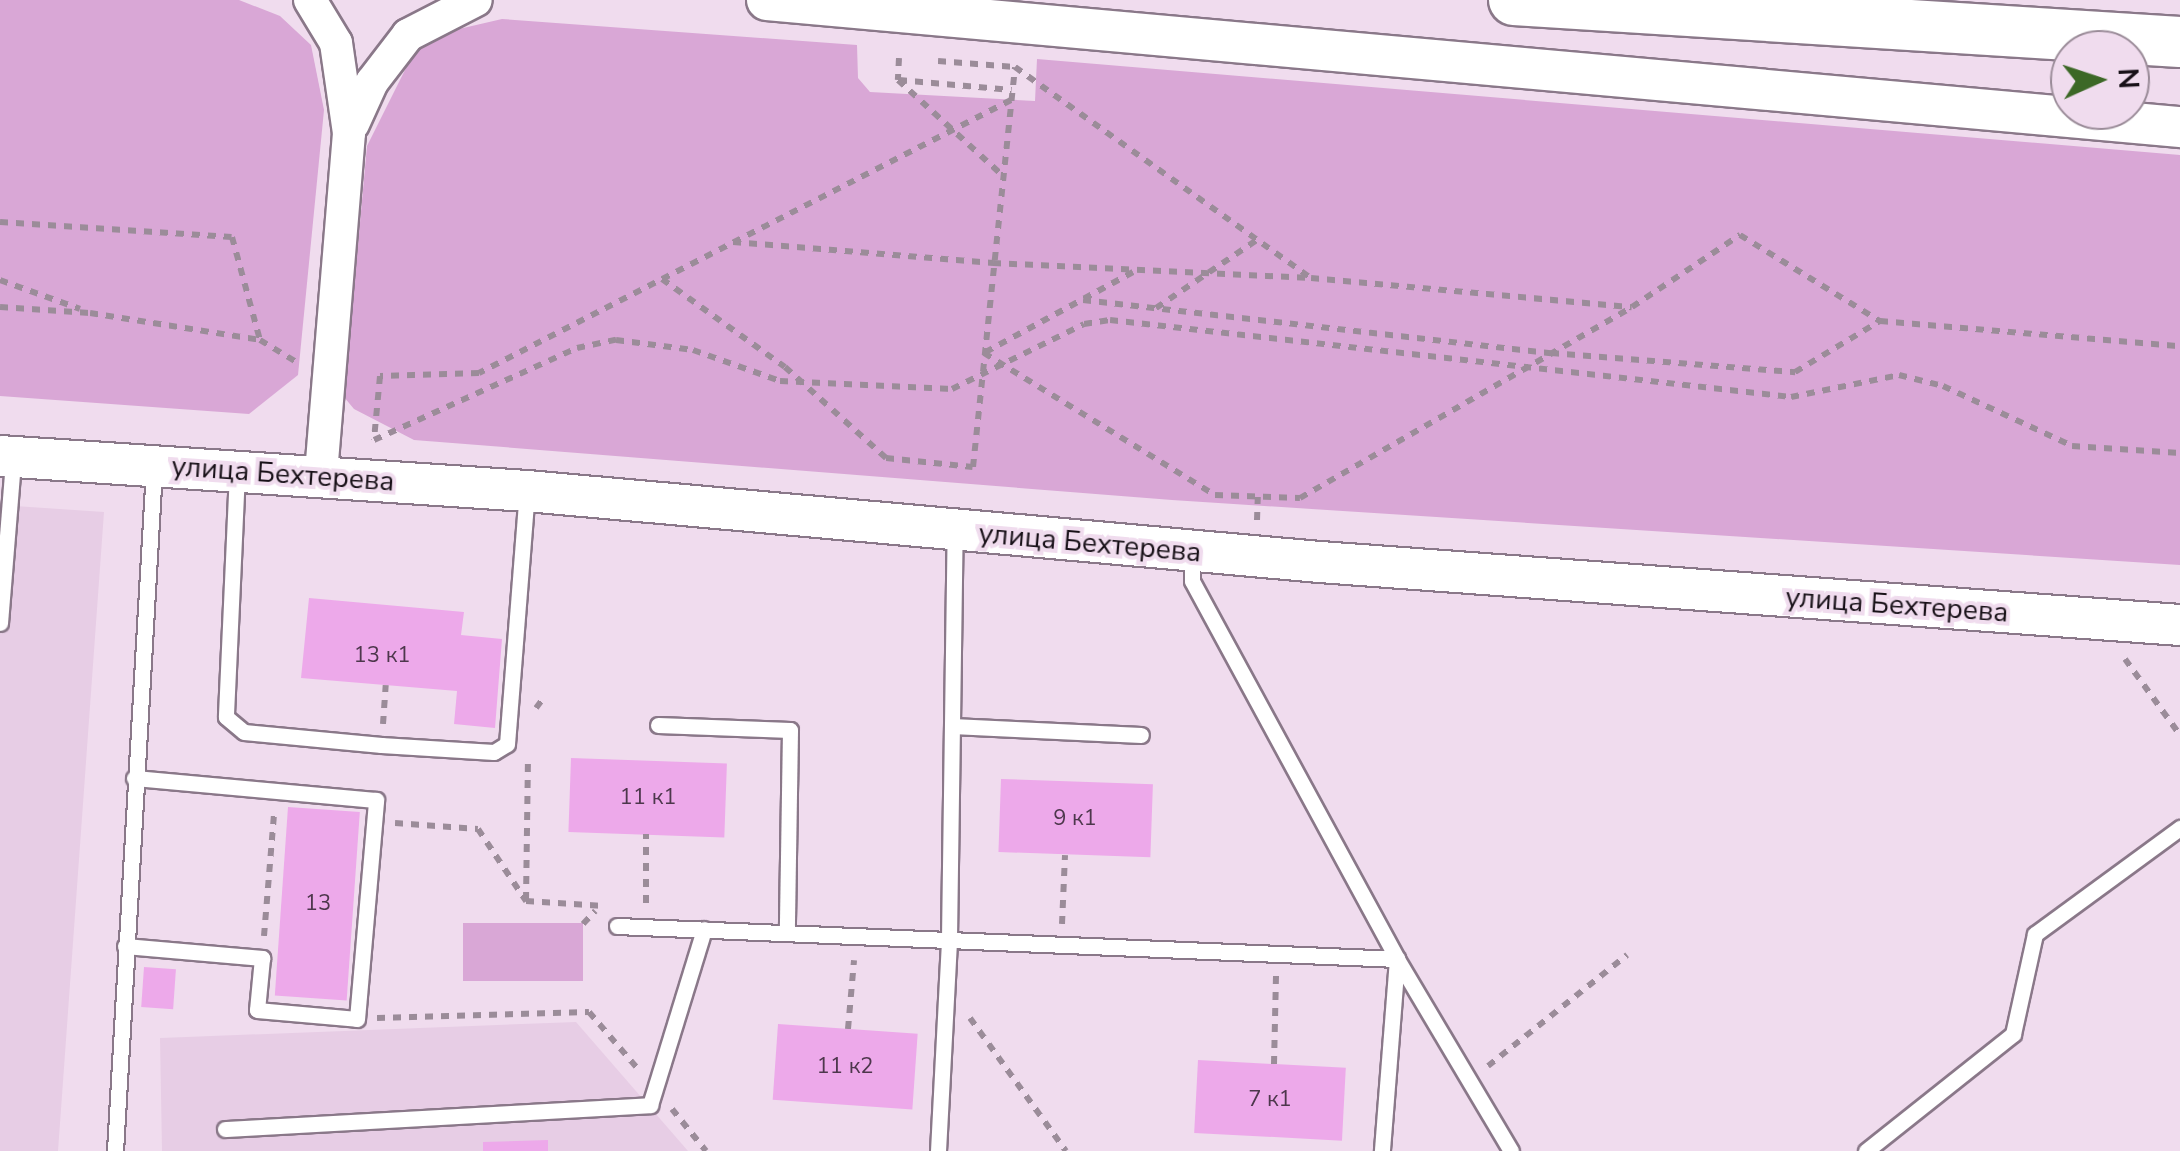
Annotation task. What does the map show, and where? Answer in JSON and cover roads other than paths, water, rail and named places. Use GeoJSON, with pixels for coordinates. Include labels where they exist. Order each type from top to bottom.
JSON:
{"type":"FeatureCollection","features":[{"type":"Feature","properties":{"kind":"main road"},"geometry":{"type":"LineString","coordinates":[[1514,0],[2180,42]]}},
{"type":"Feature","properties":{"kind":"street"},"geometry":{"type":"LineString","coordinates":[[310,0],[336,43],[349,132],[320,476]]}},
{"type":"Feature","properties":{"kind":"street"},"geometry":{"type":"LineString","coordinates":[[349,132],[372,82],[408,36],[476,0]]}},
{"type":"Feature","properties":{"kind":"street"},"geometry":{"type":"LineString","coordinates":[[767,0],[2180,127]]}},
{"type":"Feature","properties":{"kind":"street","name":"улица Бехтерева"},"geometry":{"type":"LineString","coordinates":[[7,456],[527,491],[1192,552],[2180,625]]}},
{"type":"Feature","properties":{"kind":"lane"},"geometry":{"type":"LineString","coordinates":[[0,622],[7,456]]}},
{"type":"Feature","properties":{"kind":"lane"},"geometry":{"type":"LineString","coordinates":[[115,1151],[154,465]]}},
{"type":"Feature","properties":{"kind":"lane"},"geometry":{"type":"LineString","coordinates":[[238,471],[226,717],[244,732],[381,745],[494,752],[508,744],[527,491]]}},
{"type":"Feature","properties":{"kind":"lane"},"geometry":{"type":"LineString","coordinates":[[938,1151],[949,938],[955,532]]}},
{"type":"Feature","properties":{"kind":"lane"},"geometry":{"type":"LineString","coordinates":[[1192,552],[1192,581],[1397,960],[1511,1151]]}},
{"type":"Feature","properties":{"kind":"lane"},"geometry":{"type":"LineString","coordinates":[[658,725],[790,730],[787,932]]}},
{"type":"Feature","properties":{"kind":"lane"},"geometry":{"type":"LineString","coordinates":[[952,726],[1141,735]]}},
{"type":"Feature","properties":{"kind":"lane"},"geometry":{"type":"LineString","coordinates":[[124,946],[262,958],[257,1010],[357,1018],[376,800],[134,778]]}},
{"type":"Feature","properties":{"kind":"lane"},"geometry":{"type":"LineString","coordinates":[[1866,1151],[2013,1034],[2035,934],[2180,828]]}},
{"type":"Feature","properties":{"kind":"lane"},"geometry":{"type":"LineString","coordinates":[[617,926],[1397,960]]}},
{"type":"Feature","properties":{"kind":"lane"},"geometry":{"type":"LineString","coordinates":[[225,1129],[650,1105],[704,930]]}},
{"type":"Feature","properties":{"kind":"lane"},"geometry":{"type":"LineString","coordinates":[[1382,1151],[1397,960]]}}]}
